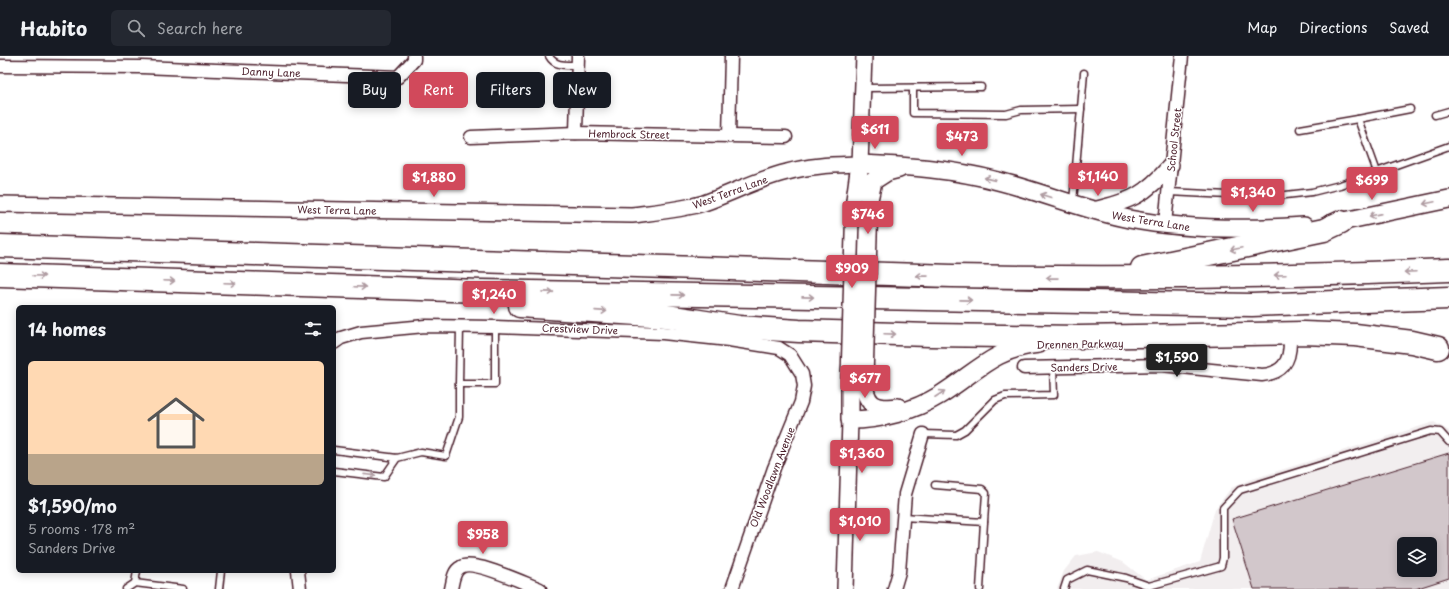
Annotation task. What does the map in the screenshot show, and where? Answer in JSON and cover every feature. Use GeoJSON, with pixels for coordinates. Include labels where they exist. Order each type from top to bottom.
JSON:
{"type":"FeatureCollection","features":[{"type":"Feature","properties":{"kind":"highway"},"geometry":{"type":"LineString","coordinates":[[1086,278],[1324,230],[1341,222]]}},
{"type":"Feature","properties":{"kind":"highway"},"geometry":{"type":"LineString","coordinates":[[0,246],[823,273],[1086,278],[1254,276],[1449,270]]}},
{"type":"Feature","properties":{"kind":"highway"},"geometry":{"type":"LineString","coordinates":[[0,275],[481,291],[1252,305],[1449,298]]}},
{"type":"Feature","properties":{"kind":"highway"},"geometry":{"type":"LineString","coordinates":[[481,291],[520,306],[666,316],[739,327],[799,331],[1071,337],[1303,333],[1355,335],[1412,342],[1444,349]]}},
{"type":"Feature","properties":{"kind":"main road","name":"West Terra Lane"},"geometry":{"type":"LineString","coordinates":[[860,164],[956,171],[999,181],[1127,219],[1200,228],[1281,228],[1341,222],[1449,199]]}},
{"type":"Feature","properties":{"kind":"main road"},"geometry":{"type":"LineString","coordinates":[[850,420],[857,379],[862,200],[860,164]]}},
{"type":"Feature","properties":{"kind":"main road"},"geometry":{"type":"LineString","coordinates":[[862,200],[878,176],[906,167]]}},
{"type":"Feature","properties":{"kind":"main road","name":"Drennen Parkway"},"geometry":{"type":"LineString","coordinates":[[850,420],[871,419],[922,405],[941,394],[1002,352],[1023,346],[1048,343],[1290,342],[1444,349]]}},
{"type":"Feature","properties":{"kind":"main road"},"geometry":{"type":"LineString","coordinates":[[857,379],[868,401],[879,406],[890,408],[922,405]]}},
{"type":"Feature","properties":{"kind":"street","name":"Danny Lane"},"geometry":{"type":"LineString","coordinates":[[0,66],[142,61],[398,77],[414,60],[414,56]]}},
{"type":"Feature","properties":{"kind":"street"},"geometry":{"type":"LineString","coordinates":[[729,136],[731,56]]}},
{"type":"Feature","properties":{"kind":"street"},"geometry":{"type":"LineString","coordinates":[[860,164],[864,56]]}},
{"type":"Feature","properties":{"kind":"street","name":"School Street"},"geometry":{"type":"LineString","coordinates":[[1165,224],[1182,56]]}},
{"type":"Feature","properties":{"kind":"street"},"geometry":{"type":"LineString","coordinates":[[576,133],[578,61]]}},
{"type":"Feature","properties":{"kind":"street","name":"Hembrock Street"},"geometry":{"type":"LineString","coordinates":[[471,137],[576,133],[786,137]]}},
{"type":"Feature","properties":{"kind":"street","name":"West Terra Lane"},"geometry":{"type":"LineString","coordinates":[[0,204],[632,215],[672,211],[704,203],[754,182],[789,171],[825,166],[860,164]]}},
{"type":"Feature","properties":{"kind":"street"},"geometry":{"type":"LineString","coordinates":[[1093,210],[1135,198],[1150,188],[1171,165]]}},
{"type":"Feature","properties":{"kind":"street","name":"Crestview Drive"},"geometry":{"type":"LineString","coordinates":[[336,342],[341,338],[361,332],[425,326],[495,326],[645,332],[729,340],[780,348],[790,355],[797,364]]}},
{"type":"Feature","properties":{"kind":"street","name":"Sanders Drive"},"geometry":{"type":"LineString","coordinates":[[1024,368],[1161,365],[1262,375],[1274,374],[1285,364],[1289,352],[1290,342]]}},
{"type":"Feature","properties":{"kind":"street","name":"Old Woodlawn Avenue"},"geometry":{"type":"LineString","coordinates":[[733,589],[774,468],[801,402],[804,386],[802,374],[797,364]]}},
{"type":"Feature","properties":{"kind":"street"},"geometry":{"type":"LineString","coordinates":[[845,589],[850,420]]}},
{"type":"Feature","properties":{"kind":"street"},"geometry":{"type":"LineString","coordinates":[[894,589],[899,572],[905,494],[923,434]]}},
{"type":"Feature","properties":{"kind":"street"},"geometry":{"type":"LineString","coordinates":[[451,589],[456,572],[461,566],[468,565],[480,567],[540,589]]}},
{"type":"Feature","properties":{"kind":"street"},"geometry":{"type":"LineString","coordinates":[[298,573],[300,589]]}},
{"type":"Feature","properties":{"kind":"lane"},"geometry":{"type":"LineString","coordinates":[[549,56],[552,61],[560,66],[578,61]]}},
{"type":"Feature","properties":{"kind":"lane"},"geometry":{"type":"LineString","coordinates":[[1073,204],[1084,73]]}},
{"type":"Feature","properties":{"kind":"lane"},"geometry":{"type":"LineString","coordinates":[[862,88],[981,87]]}},
{"type":"Feature","properties":{"kind":"lane"},"geometry":{"type":"LineString","coordinates":[[913,88],[913,113],[1006,114],[1021,110],[1081,109]]}},
{"type":"Feature","properties":{"kind":"lane"},"geometry":{"type":"LineString","coordinates":[[1300,129],[1410,109]]}},
{"type":"Feature","properties":{"kind":"lane"},"geometry":{"type":"LineString","coordinates":[[1435,115],[1449,111]]}},
{"type":"Feature","properties":{"kind":"lane"},"geometry":{"type":"LineString","coordinates":[[1358,119],[1377,172]]}},
{"type":"Feature","properties":{"kind":"lane"},"geometry":{"type":"LineString","coordinates":[[1169,192],[1268,197],[1319,190],[1340,185],[1449,146]]}},
{"type":"Feature","properties":{"kind":"lane"},"geometry":{"type":"LineString","coordinates":[[459,384],[495,384],[495,326]]}},
{"type":"Feature","properties":{"kind":"lane"},"geometry":{"type":"LineString","coordinates":[[336,450],[397,458],[421,452],[446,456],[459,418],[460,327]]}},
{"type":"Feature","properties":{"kind":"lane"},"geometry":{"type":"LineString","coordinates":[[923,434],[956,435],[965,430],[996,400],[1005,396],[1054,395],[1054,367]]}},
{"type":"Feature","properties":{"kind":"lane"},"geometry":{"type":"LineString","coordinates":[[1064,589],[1067,580],[1087,570],[1126,578],[1149,586],[1221,566],[1223,558],[1223,508],[1240,490],[1431,431],[1440,432],[1449,442]]}},
{"type":"Feature","properties":{"kind":"lane"},"geometry":{"type":"LineString","coordinates":[[336,471],[384,477],[397,458]]}},
{"type":"Feature","properties":{"kind":"lane"},"geometry":{"type":"LineString","coordinates":[[935,485],[982,489],[986,493],[980,589]]}},
{"type":"Feature","properties":{"kind":"lane"},"geometry":{"type":"LineString","coordinates":[[903,517],[984,522]]}},
{"type":"Feature","properties":{"kind":"lane"},"geometry":{"type":"LineString","coordinates":[[135,583],[137,573]]}},
{"type":"Feature","properties":{"kind":"lane"},"geometry":{"type":"LineString","coordinates":[[219,589],[221,573]]}},
{"type":"Feature","properties":{"kind":"lane"},"geometry":{"type":"LineString","coordinates":[[126,589],[135,583],[183,589]]}},
{"type":"Feature","properties":{"kind":"shaded area"},"geometry":{"type":"Polygon","coordinates":[[[1434,422],[1449,431],[1449,589],[1057,589],[1064,571],[1076,556],[1098,552],[1123,562],[1146,580],[1200,562],[1215,509],[1231,488],[1249,480],[1434,422]]]}},
{"type":"Feature","properties":{"kind":"building"},"geometry":{"type":"Polygon","coordinates":[[[1449,453],[1449,578],[1415,589],[1254,589],[1232,519],[1449,453]]]}}]}
